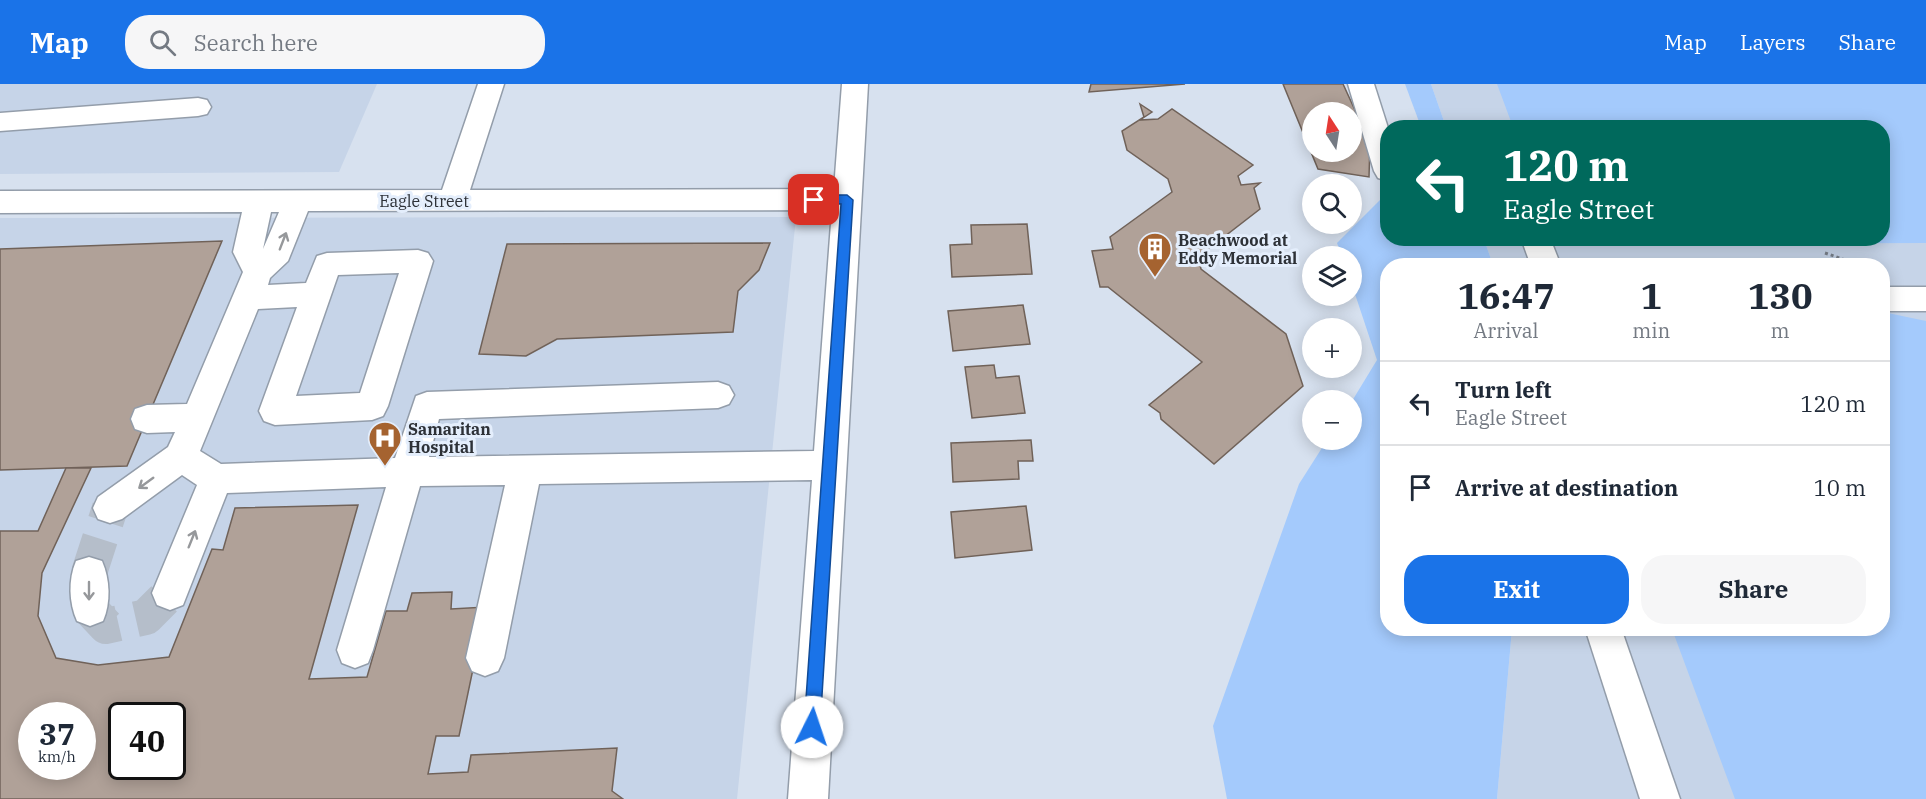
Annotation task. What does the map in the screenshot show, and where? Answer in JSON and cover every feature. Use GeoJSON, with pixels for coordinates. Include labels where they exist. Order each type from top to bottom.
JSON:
{"type":"FeatureCollection","features":[{"type":"Feature","properties":{"kind":"street"},"geometry":{"type":"LineString","coordinates":[[452,201],[491,84]]}},
{"type":"Feature","properties":{"kind":"street"},"geometry":{"type":"LineString","coordinates":[[808,799],[855,84]]}},
{"type":"Feature","properties":{"kind":"street"},"geometry":{"type":"LineString","coordinates":[[1361,84],[1380,145]]}},
{"type":"Feature","properties":{"kind":"street"},"geometry":{"type":"LineString","coordinates":[[0,122],[198,107]]}},
{"type":"Feature","properties":{"kind":"street","name":"Eagle Street"},"geometry":{"type":"LineString","coordinates":[[0,202],[847,200]]}},
{"type":"Feature","properties":{"kind":"street"},"geometry":{"type":"LineString","coordinates":[[253,284],[248,252],[258,203]]}},
{"type":"Feature","properties":{"kind":"street"},"geometry":{"type":"LineString","coordinates":[[110,508],[181,457],[253,284],[278,253],[297,203]]}},
{"type":"Feature","properties":{"kind":"street"},"geometry":{"type":"LineString","coordinates":[[418,261],[372,406],[275,411],[317,295],[327,264],[418,261]]}},
{"type":"Feature","properties":{"kind":"street"},"geometry":{"type":"LineString","coordinates":[[253,284],[317,295]]}},
{"type":"Feature","properties":{"kind":"street"},"geometry":{"type":"LineString","coordinates":[[1890,298],[1926,299]]}},
{"type":"Feature","properties":{"kind":"street"},"geometry":{"type":"LineString","coordinates":[[355,650],[428,406],[718,395]]}},
{"type":"Feature","properties":{"kind":"street"},"geometry":{"type":"LineString","coordinates":[[147,418],[197,417]]}},
{"type":"Feature","properties":{"kind":"street"},"geometry":{"type":"LineString","coordinates":[[181,457],[216,479],[407,472],[830,465]]}},
{"type":"Feature","properties":{"kind":"street"},"geometry":{"type":"LineString","coordinates":[[485,658],[525,470]]}},
{"type":"Feature","properties":{"kind":"street"},"geometry":{"type":"LineString","coordinates":[[170,593],[216,479]]}},
{"type":"Feature","properties":{"kind":"street"},"geometry":{"type":"LineString","coordinates":[[89,573],[90,609]]}},
{"type":"Feature","properties":{"kind":"street"},"geometry":{"type":"LineString","coordinates":[[1606,636],[1660,799]]}},
{"type":"Feature","properties":{"kind":"path"},"geometry":{"type":"LineString","coordinates":[[1825,253],[1840,258]]}},
{"type":"Feature","properties":{"kind":"shaded area"},"geometry":{"type":"Polygon","coordinates":[[[0,84],[377,84],[339,172],[0,174],[0,84]]]}},
{"type":"Feature","properties":{"kind":"shaded area"},"geometry":{"type":"Polygon","coordinates":[[[1405,84],[1431,84],[1444,120],[1418,120],[1405,84]]]}},
{"type":"Feature","properties":{"kind":"shaded area"},"geometry":{"type":"Polygon","coordinates":[[[1431,84],[1926,84],[1926,799],[1497,799],[1511,636],[1890,636],[1890,258],[1491,258],[1486,246],[1890,246],[1890,120],[1444,120],[1431,84]]]}},
{"type":"Feature","properties":{"kind":"shaded area"},"geometry":{"type":"Polygon","coordinates":[[[1497,84],[1926,84],[1926,243],[1890,243],[1890,120],[1510,120],[1497,84]]]}},
{"type":"Feature","properties":{"kind":"shaded area"},"geometry":{"type":"Polygon","coordinates":[[[1380,200],[1380,246],[1486,246],[1491,258],[1380,258],[1380,636],[1511,636],[1497,799],[1227,799],[1213,726],[1299,484],[1321,450],[1362,450],[1362,390],[1359,390],[1377,360],[1359,306],[1362,306],[1362,246],[1338,246],[1337,243],[1346,234],[1362,234],[1362,218],[1380,200]]]}},
{"type":"Feature","properties":{"kind":"shaded area","name":"Samaritan Hospital"},"geometry":{"type":"Polygon","coordinates":[[[796,217],[737,799],[0,799],[0,218],[796,217]]]}},
{"type":"Feature","properties":{"kind":"shaded area"},"geometry":{"type":"Polygon","coordinates":[[[1890,313],[1926,321],[1926,799],[1735,799],[1675,636],[1890,636],[1890,313]]]}},
{"type":"Feature","properties":{"kind":"building"},"geometry":{"type":"Polygon","coordinates":[[[1091,84],[1185,84],[1089,92],[1091,84]]]}},
{"type":"Feature","properties":{"kind":"building"},"geometry":{"type":"Polygon","coordinates":[[[1283,84],[1343,84],[1351,102],[1302,102],[1302,130],[1283,84]]]}},
{"type":"Feature","properties":{"kind":"building","name":"Beachwood at Eddy Memorial"},"geometry":{"type":"Polygon","coordinates":[[[1140,104],[1152,112],[1140,120],[1158,119],[1172,109],[1253,165],[1238,176],[1241,185],[1260,183],[1254,188],[1260,209],[1198,257],[1201,269],[1286,334],[1303,386],[1214,464],[1161,419],[1160,413],[1149,405],[1202,362],[1108,287],[1100,287],[1092,251],[1113,249],[1110,237],[1172,192],[1168,179],[1127,150],[1122,131],[1144,117],[1140,104]]]}},
{"type":"Feature","properties":{"kind":"building"},"geometry":{"type":"Polygon","coordinates":[[[1362,126],[1370,143],[1369,177],[1362,174],[1318,169],[1315,162],[1362,162],[1362,126]]]}},
{"type":"Feature","properties":{"kind":"building"},"geometry":{"type":"Polygon","coordinates":[[[1027,224],[1032,274],[952,277],[950,245],[972,244],[971,225],[1027,224]]]}},
{"type":"Feature","properties":{"kind":"building"},"geometry":{"type":"Polygon","coordinates":[[[222,241],[127,466],[0,470],[0,249],[222,241]]]}},
{"type":"Feature","properties":{"kind":"building"},"geometry":{"type":"Polygon","coordinates":[[[770,243],[759,270],[738,291],[733,332],[557,339],[526,356],[479,354],[507,244],[770,243]]]}},
{"type":"Feature","properties":{"kind":"building"},"geometry":{"type":"Polygon","coordinates":[[[1023,305],[1030,344],[953,351],[948,311],[1023,305]]]}},
{"type":"Feature","properties":{"kind":"building"},"geometry":{"type":"Polygon","coordinates":[[[994,365],[996,378],[1019,376],[1025,413],[972,418],[965,367],[994,365]]]}},
{"type":"Feature","properties":{"kind":"building"},"geometry":{"type":"Polygon","coordinates":[[[1031,440],[1033,461],[1018,461],[1019,479],[953,482],[951,443],[1031,440]]]}},
{"type":"Feature","properties":{"kind":"building"},"geometry":{"type":"Polygon","coordinates":[[[66,468],[91,468],[42,573],[38,616],[56,658],[98,665],[169,657],[212,549],[223,550],[235,508],[358,505],[309,679],[367,677],[386,611],[407,611],[412,593],[452,592],[451,609],[486,607],[459,736],[436,736],[428,774],[468,772],[471,755],[617,748],[612,791],[623,799],[0,799],[0,531],[38,531],[66,468]]]}},
{"type":"Feature","properties":{"kind":"building"},"geometry":{"type":"Polygon","coordinates":[[[1026,506],[1032,550],[955,558],[951,512],[1026,506]]]}},
{"type":"Feature","properties":{"kind":"tunnel"},"geometry":{"type":"LineString","coordinates":[[89,573],[110,508]]}},
{"type":"Feature","properties":{"kind":"tunnel"},"geometry":{"type":"LineString","coordinates":[[90,609],[106,626],[146,617],[170,593]]}},
{"type":"Feature","properties":{"kind":"place","name":"Beachwood at Eddy Memorial"},"geometry":{"type":"Point","coordinates":[1155,278]}},
{"type":"Feature","properties":{"kind":"place","name":"Samaritan Hospital"},"geometry":{"type":"Point","coordinates":[385,467]}},
{"type":"Feature","properties":{"kind":"route"},"geometry":{"type":"LineString","coordinates":[[812,727],[847,200],[814,200]]}}]}
